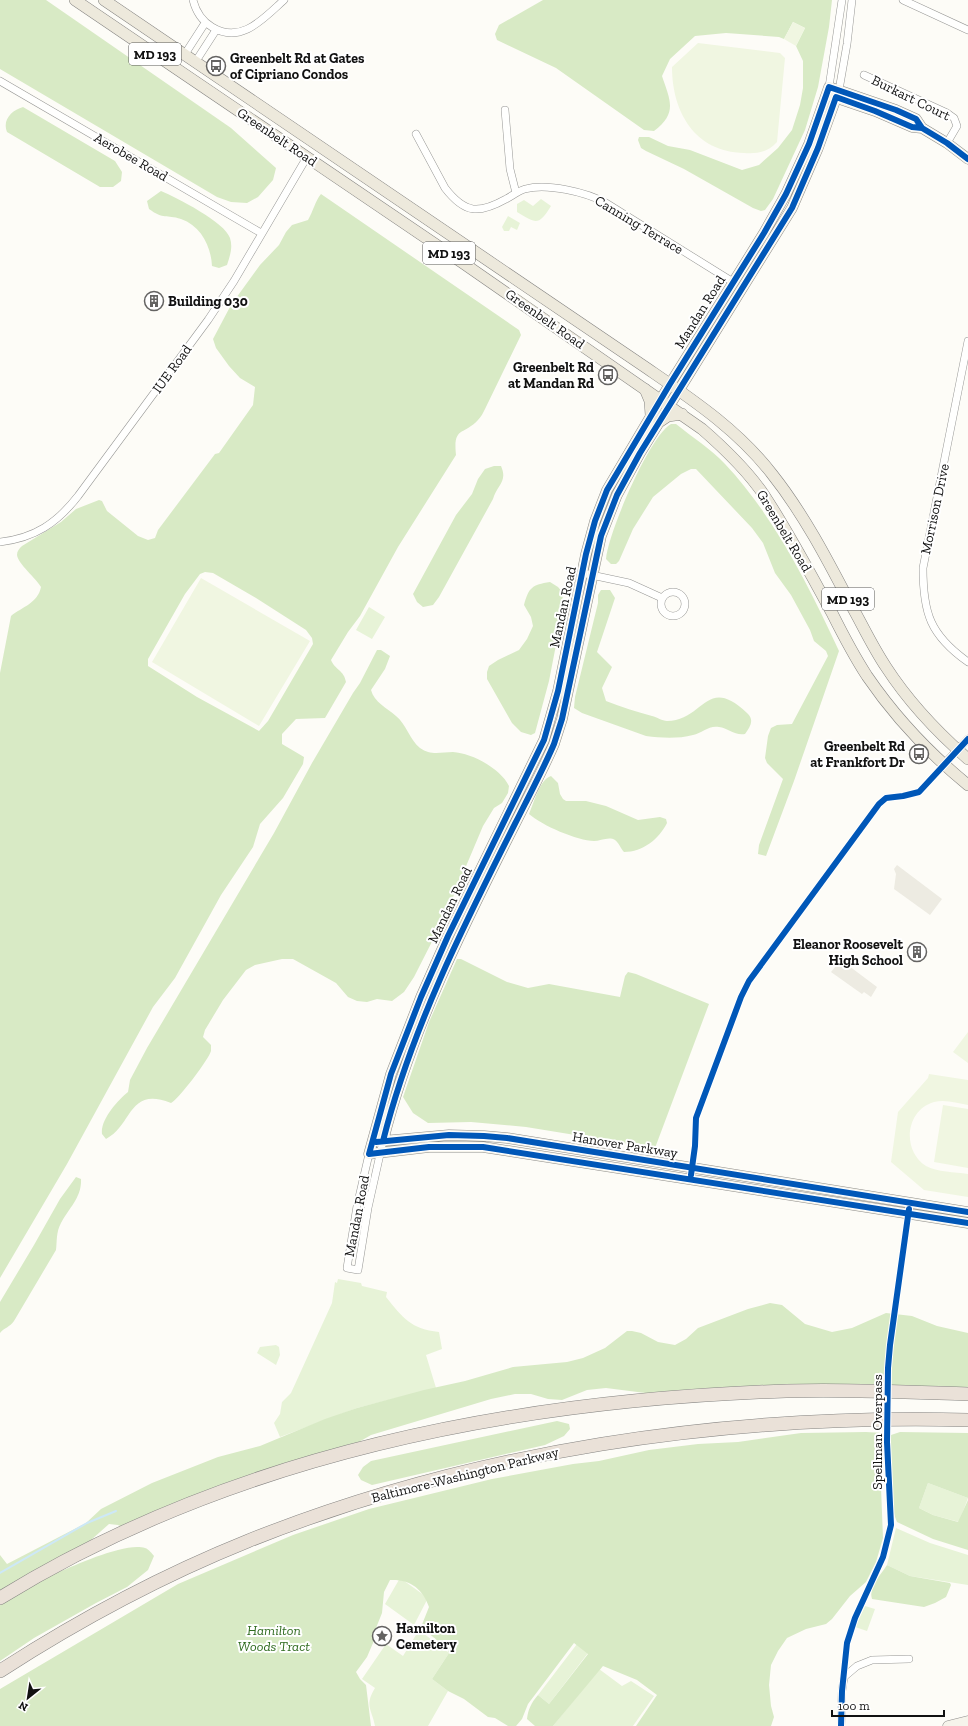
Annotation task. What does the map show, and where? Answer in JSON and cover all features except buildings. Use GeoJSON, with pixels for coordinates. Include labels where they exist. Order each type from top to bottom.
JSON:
{"type":"FeatureCollection","features":[{"type":"Feature","properties":{"kind":"highway"},"geometry":{"type":"LineString","coordinates":[[0,1598],[73,1556],[128,1530],[231,1488],[338,1454],[459,1427],[569,1409],[684,1396],[796,1391],[968,1394]]}},
{"type":"Feature","properties":{"kind":"highway","name":"Baltimore-Washington Parkway"},"geometry":{"type":"LineString","coordinates":[[0,1671],[47,1641],[104,1609],[203,1560],[301,1521],[350,1504],[468,1471],[544,1455],[675,1434],[785,1423],[899,1419],[968,1420]]}},
{"type":"Feature","properties":{"kind":"main road","name":"Greenbelt Road"},"geometry":{"type":"LineString","coordinates":[[75,0],[463,262],[702,429],[727,452],[763,494],[785,529],[867,676],[895,713],[915,735],[968,785]]}},
{"type":"Feature","properties":{"kind":"main road","name":"Greenbelt Road"},"geometry":{"type":"LineString","coordinates":[[104,0],[680,390],[732,431],[751,448],[773,475],[805,523],[886,667],[922,713],[968,759]]}},
{"type":"Feature","properties":{"kind":"main road"},"geometry":{"type":"LineString","coordinates":[[645,389],[655,419],[682,414]]}},
{"type":"Feature","properties":{"kind":"street"},"geometry":{"type":"LineString","coordinates":[[193,0],[196,10],[205,22],[216,30],[230,33],[244,32],[256,24],[284,0]]}},
{"type":"Feature","properties":{"kind":"street","name":"Mandan Road"},"geometry":{"type":"LineString","coordinates":[[666,403],[670,384],[764,233],[786,194],[833,92],[842,0]]}},
{"type":"Feature","properties":{"kind":"street","name":"Mandan Road"},"geometry":{"type":"LineString","coordinates":[[655,419],[640,453],[617,495],[601,536],[562,719],[554,744],[430,1001],[390,1110],[362,1239],[358,1270],[347,1268],[357,1206],[372,1142],[391,1074],[421,997],[448,936],[544,740],[558,691],[582,573],[592,532],[607,490],[655,419],[666,403],[680,390],[792,208],[818,148],[847,44],[852,0]]}},
{"type":"Feature","properties":{"kind":"street"},"geometry":{"type":"LineString","coordinates":[[903,0],[968,30]]}},
{"type":"Feature","properties":{"kind":"street"},"geometry":{"type":"LineString","coordinates":[[185,54],[205,22]]}},
{"type":"Feature","properties":{"kind":"street"},"geometry":{"type":"LineString","coordinates":[[196,61],[216,30]]}},
{"type":"Feature","properties":{"kind":"street","name":"Burkart Court"},"geometry":{"type":"LineString","coordinates":[[864,75],[948,113],[954,118],[957,126],[947,143]]}},
{"type":"Feature","properties":{"kind":"street","name":"Aerobee Road"},"geometry":{"type":"LineString","coordinates":[[0,81],[261,233]]}},
{"type":"Feature","properties":{"kind":"street"},"geometry":{"type":"LineString","coordinates":[[833,92],[896,110],[916,119],[922,128],[947,143],[968,159]]}},
{"type":"Feature","properties":{"kind":"street"},"geometry":{"type":"LineString","coordinates":[[505,110],[510,169],[516,193]]}},
{"type":"Feature","properties":{"kind":"street","name":"Canning Terrace"},"geometry":{"type":"LineString","coordinates":[[416,134],[445,188],[454,199],[466,207],[474,210],[492,207],[516,193],[531,188],[544,188],[583,194],[599,200],[733,282]]}},
{"type":"Feature","properties":{"kind":"street","name":"IUE Road"},"geometry":{"type":"LineString","coordinates":[[0,542],[17,540],[44,529],[69,508],[208,320],[234,281],[307,157]]}},
{"type":"Feature","properties":{"kind":"street","name":"Morrison Drive"},"geometry":{"type":"LineString","coordinates":[[968,341],[922,568],[924,597],[932,624],[939,636],[948,646],[968,662]]}},
{"type":"Feature","properties":{"kind":"street"},"geometry":{"type":"LineString","coordinates":[[582,573],[629,583],[662,598]]}},
{"type":"Feature","properties":{"kind":"street"},"geometry":{"type":"LineString","coordinates":[[944,764],[968,739]]}},
{"type":"Feature","properties":{"kind":"street","name":"Hanover Parkway"},"geometry":{"type":"LineString","coordinates":[[372,1142],[449,1135],[507,1138],[968,1212]]}},
{"type":"Feature","properties":{"kind":"street","name":"Hanover Parkway"},"geometry":{"type":"LineString","coordinates":[[369,1154],[447,1146],[505,1149],[968,1223]]}},
{"type":"Feature","properties":{"kind":"street"},"geometry":{"type":"LineString","coordinates":[[841,1726],[844,1678],[857,1666],[872,1660],[909,1659]]}},
{"type":"Feature","properties":{"kind":"street"},"geometry":{"type":"LineString","coordinates":[[948,1726],[968,1721]]}},
{"type":"Feature","properties":{"kind":"green space"},"geometry":{"type":"Polygon","coordinates":[[[0,0],[46,0],[231,128],[276,168],[273,180],[258,197],[247,203],[231,202],[217,197],[0,69],[0,0]]]}},
{"type":"Feature","properties":{"kind":"green space"},"geometry":{"type":"Polygon","coordinates":[[[543,0],[832,0],[829,27],[818,87],[805,130],[773,199],[765,210],[761,211],[753,208],[684,169],[646,151],[641,148],[638,140],[639,137],[649,137],[668,146],[690,150],[742,170],[759,165],[778,148],[792,130],[800,105],[803,88],[803,61],[796,46],[805,28],[793,22],[784,39],[779,37],[726,33],[695,36],[670,59],[662,76],[668,92],[670,106],[666,118],[654,131],[644,130],[556,68],[497,40],[495,34],[499,25],[543,0]]]}},
{"type":"Feature","properties":{"kind":"green space"},"geometry":{"type":"Polygon","coordinates":[[[793,22],[805,28],[796,46],[784,39],[793,22]]]}},
{"type":"Feature","properties":{"kind":"green space"},"geometry":{"type":"Polygon","coordinates":[[[698,43],[780,53],[785,58],[777,142],[770,148],[762,152],[754,153],[727,151],[712,145],[700,137],[690,126],[682,114],[676,99],[672,67],[698,43]]]}},
{"type":"Feature","properties":{"kind":"green space"},"geometry":{"type":"Polygon","coordinates":[[[23,107],[115,161],[122,172],[121,181],[113,187],[100,187],[7,132],[6,123],[9,116],[15,110],[23,107]]]}},
{"type":"Feature","properties":{"kind":"green space"},"geometry":{"type":"Polygon","coordinates":[[[161,191],[200,211],[226,232],[230,238],[231,245],[227,265],[219,268],[212,266],[210,251],[207,244],[194,226],[181,219],[162,216],[149,209],[147,201],[161,191]]]}},
{"type":"Feature","properties":{"kind":"green space"},"geometry":{"type":"Polygon","coordinates":[[[321,194],[519,330],[521,335],[482,415],[473,425],[458,435],[455,446],[456,455],[398,547],[360,616],[348,632],[331,660],[341,672],[346,682],[325,718],[296,719],[282,734],[282,744],[304,757],[303,764],[283,798],[260,824],[253,847],[221,895],[175,978],[153,1007],[67,1164],[0,1278],[0,673],[11,616],[33,601],[37,597],[41,587],[20,563],[17,552],[22,546],[61,522],[76,509],[99,500],[102,501],[107,511],[138,536],[148,540],[155,538],[158,530],[215,454],[219,453],[253,405],[255,387],[240,378],[229,366],[216,348],[213,339],[231,305],[260,265],[279,245],[286,232],[292,225],[308,220],[321,194]],[[205,572],[200,574],[185,594],[148,659],[148,666],[197,697],[259,731],[268,721],[313,644],[312,638],[306,630],[213,573],[205,572]]]}},
{"type":"Feature","properties":{"kind":"green space"},"geometry":{"type":"Polygon","coordinates":[[[541,199],[551,206],[540,220],[536,221],[528,219],[517,212],[517,204],[524,200],[533,206],[541,199]]]}},
{"type":"Feature","properties":{"kind":"green space"},"geometry":{"type":"Polygon","coordinates":[[[508,216],[520,223],[517,230],[511,227],[509,231],[504,231],[502,227],[508,216]]]}},
{"type":"Feature","properties":{"kind":"green space"},"geometry":{"type":"Polygon","coordinates":[[[671,424],[676,424],[708,448],[743,484],[775,529],[803,577],[839,651],[794,781],[766,856],[758,854],[759,845],[783,779],[767,763],[765,758],[768,736],[771,728],[777,725],[792,724],[828,656],[826,651],[814,641],[810,630],[791,595],[775,573],[763,543],[752,528],[696,469],[691,469],[681,474],[653,497],[633,529],[619,561],[616,564],[611,564],[606,559],[614,528],[631,486],[652,446],[662,432],[671,424]]]}},
{"type":"Feature","properties":{"kind":"green space"},"geometry":{"type":"Polygon","coordinates":[[[494,466],[501,466],[503,471],[503,480],[439,597],[433,605],[423,607],[417,602],[413,594],[456,515],[472,494],[478,479],[485,469],[494,466]]]}},
{"type":"Feature","properties":{"kind":"green space"},"geometry":{"type":"Polygon","coordinates":[[[201,578],[310,641],[259,726],[152,662],[201,578]]]}},
{"type":"Feature","properties":{"kind":"green space"},"geometry":{"type":"Polygon","coordinates":[[[550,582],[558,587],[563,593],[561,619],[549,681],[535,733],[531,735],[521,732],[512,723],[487,679],[487,672],[489,666],[519,650],[527,639],[533,626],[531,617],[524,605],[528,594],[535,586],[550,582]]]}},
{"type":"Feature","properties":{"kind":"green space"},"geometry":{"type":"Polygon","coordinates":[[[601,590],[610,590],[615,598],[597,652],[612,667],[602,688],[606,701],[667,721],[679,719],[689,714],[713,698],[722,698],[733,702],[751,718],[751,724],[745,734],[738,734],[715,727],[696,734],[675,738],[646,736],[582,713],[574,708],[575,697],[598,603],[598,595],[601,590]]]}},
{"type":"Feature","properties":{"kind":"green space"},"geometry":{"type":"Polygon","coordinates":[[[369,607],[385,617],[372,639],[356,630],[369,607]]]}},
{"type":"Feature","properties":{"kind":"green space"},"geometry":{"type":"Polygon","coordinates":[[[377,650],[381,650],[390,656],[385,669],[371,690],[375,698],[399,719],[413,741],[420,748],[428,752],[453,752],[469,755],[493,768],[500,774],[509,786],[508,793],[502,803],[494,808],[483,826],[445,916],[414,977],[404,992],[392,1001],[377,999],[367,1002],[357,1001],[348,997],[336,983],[293,959],[282,959],[255,965],[246,970],[223,1000],[205,1030],[203,1037],[211,1045],[211,1051],[180,1095],[171,1103],[157,1099],[146,1099],[139,1103],[132,1109],[115,1133],[106,1139],[102,1134],[102,1129],[110,1111],[128,1092],[130,1080],[147,1048],[274,833],[312,763],[360,683],[377,650]]]}},
{"type":"Feature","properties":{"kind":"green space"},"geometry":{"type":"Polygon","coordinates":[[[551,776],[558,783],[560,794],[566,801],[586,801],[606,806],[638,820],[660,817],[666,819],[667,823],[660,834],[650,844],[638,850],[624,852],[613,839],[594,841],[560,832],[542,823],[529,814],[540,787],[547,778],[551,776]]]}},
{"type":"Feature","properties":{"kind":"green space"},"geometry":{"type":"Polygon","coordinates":[[[457,959],[461,959],[507,982],[528,988],[549,984],[620,997],[625,976],[628,972],[709,1004],[655,1148],[526,1127],[471,1122],[428,1123],[413,1113],[403,1097],[429,1022],[457,959]]]}},
{"type":"Feature","properties":{"kind":"green space"},"geometry":{"type":"Polygon","coordinates":[[[968,1032],[968,1063],[953,1052],[968,1032]]]}},
{"type":"Feature","properties":{"kind":"green space"},"geometry":{"type":"Polygon","coordinates":[[[929,1074],[968,1080],[968,1105],[942,1101],[934,1102],[925,1106],[917,1113],[913,1122],[910,1131],[910,1141],[918,1159],[926,1166],[941,1171],[968,1174],[968,1197],[924,1190],[891,1162],[898,1112],[928,1078],[929,1074]]]}},
{"type":"Feature","properties":{"kind":"green space"},"geometry":{"type":"Polygon","coordinates":[[[943,1105],[968,1109],[968,1168],[934,1162],[943,1105]]]}},
{"type":"Feature","properties":{"kind":"green space"},"geometry":{"type":"Polygon","coordinates":[[[76,1177],[81,1179],[81,1185],[77,1197],[59,1226],[56,1250],[14,1321],[0,1333],[0,1302],[60,1199],[76,1177]]]}},
{"type":"Feature","properties":{"kind":"green space"},"geometry":{"type":"Polygon","coordinates":[[[338,1279],[361,1283],[362,1286],[387,1292],[386,1297],[408,1321],[421,1328],[439,1332],[442,1349],[426,1355],[436,1388],[357,1408],[280,1437],[274,1423],[280,1414],[282,1402],[291,1393],[332,1303],[335,1282],[337,1283],[338,1279]]]}},
{"type":"Feature","properties":{"kind":"green space"},"geometry":{"type":"Polygon","coordinates":[[[770,1303],[782,1305],[805,1324],[832,1332],[852,1328],[886,1313],[912,1316],[937,1326],[968,1333],[968,1394],[677,1397],[606,1388],[587,1390],[562,1400],[548,1399],[531,1394],[515,1394],[491,1399],[371,1435],[338,1454],[128,1530],[118,1525],[109,1524],[73,1556],[59,1572],[114,1551],[137,1547],[149,1550],[154,1556],[148,1570],[127,1587],[34,1638],[0,1661],[0,1555],[7,1564],[86,1523],[101,1509],[152,1483],[218,1457],[260,1446],[325,1419],[357,1408],[424,1390],[465,1381],[513,1367],[567,1362],[583,1358],[605,1348],[627,1331],[641,1333],[658,1342],[675,1345],[686,1339],[698,1328],[748,1309],[770,1303]]]}},
{"type":"Feature","properties":{"kind":"green space"},"geometry":{"type":"Polygon","coordinates":[[[276,1345],[279,1347],[280,1355],[276,1365],[257,1353],[260,1347],[276,1345]]]}},
{"type":"Feature","properties":{"kind":"green space"},"geometry":{"type":"Polygon","coordinates":[[[557,1421],[569,1424],[570,1429],[564,1436],[545,1445],[372,1485],[361,1480],[358,1475],[363,1467],[371,1461],[557,1421]]]}},
{"type":"Feature","properties":{"kind":"green space"},"geometry":{"type":"Polygon","coordinates":[[[900,1432],[968,1433],[968,1498],[928,1483],[919,1508],[933,1515],[958,1522],[968,1500],[968,1550],[933,1539],[897,1522],[894,1514],[891,1492],[891,1435],[900,1432]]]}},
{"type":"Feature","properties":{"kind":"green space","name":"Hamilton Woods Tract"},"geometry":{"type":"Polygon","coordinates":[[[801,1433],[883,1433],[881,1487],[883,1538],[876,1562],[866,1582],[850,1596],[832,1619],[826,1624],[806,1629],[787,1638],[778,1651],[771,1665],[769,1685],[771,1706],[774,1717],[771,1726],[636,1726],[657,1695],[637,1680],[603,1666],[553,1726],[535,1726],[527,1719],[530,1707],[538,1695],[549,1704],[588,1654],[574,1643],[528,1704],[522,1719],[516,1726],[508,1726],[495,1718],[488,1717],[464,1699],[448,1691],[432,1679],[449,1653],[444,1646],[421,1627],[429,1607],[419,1590],[410,1583],[390,1580],[384,1592],[382,1613],[376,1628],[376,1636],[367,1657],[356,1672],[366,1685],[371,1726],[0,1726],[0,1689],[178,1584],[293,1535],[369,1509],[492,1479],[573,1464],[599,1461],[649,1450],[698,1444],[738,1442],[801,1433]]]}},
{"type":"Feature","properties":{"kind":"green space"},"geometry":{"type":"Polygon","coordinates":[[[928,1483],[968,1498],[959,1522],[933,1515],[919,1508],[928,1483]]]}},
{"type":"Feature","properties":{"kind":"green space"},"geometry":{"type":"Polygon","coordinates":[[[896,1528],[930,1543],[968,1555],[968,1585],[910,1576],[887,1565],[896,1528]]]}},
{"type":"Feature","properties":{"kind":"green space"},"geometry":{"type":"Polygon","coordinates":[[[887,1565],[910,1576],[950,1583],[951,1585],[946,1597],[924,1607],[872,1599],[871,1595],[873,1586],[887,1565]]]}},
{"type":"Feature","properties":{"kind":"green space"},"geometry":{"type":"Polygon","coordinates":[[[400,1578],[428,1598],[414,1625],[385,1604],[400,1578]]]}},
{"type":"Feature","properties":{"kind":"green space"},"geometry":{"type":"Polygon","coordinates":[[[865,1606],[875,1609],[867,1631],[855,1627],[865,1606]]]}},
{"type":"Feature","properties":{"kind":"green space"},"geometry":{"type":"Polygon","coordinates":[[[419,1630],[449,1653],[432,1679],[448,1691],[428,1726],[375,1726],[369,1703],[375,1688],[362,1679],[386,1644],[403,1656],[419,1630]]]}},
{"type":"Feature","properties":{"kind":"green space"},"geometry":{"type":"Polygon","coordinates":[[[577,1644],[588,1653],[549,1704],[538,1695],[577,1644]]]}},
{"type":"Feature","properties":{"kind":"green space"},"geometry":{"type":"Polygon","coordinates":[[[599,1669],[622,1686],[631,1681],[654,1696],[633,1726],[553,1726],[599,1669]]]}},
{"type":"Feature","properties":{"kind":"shaded area"},"geometry":{"type":"Polygon","coordinates":[[[897,865],[942,899],[930,915],[894,889],[896,874],[894,869],[897,865]]]}},
{"type":"Feature","properties":{"kind":"shaded area"},"geometry":{"type":"Polygon","coordinates":[[[841,960],[877,987],[871,997],[864,992],[862,994],[831,972],[841,960]]]}},
{"type":"Feature","properties":{"kind":"waterway"},"geometry":{"type":"LineString","coordinates":[[0,1573],[87,1523],[116,1511]]}},
{"type":"Feature","properties":{"kind":"cycle path"},"geometry":{"type":"LineString","coordinates":[[922,128],[916,119],[896,110],[829,87],[809,144],[786,194],[764,233],[670,384],[607,490],[595,521],[586,554],[558,691],[544,740],[448,936],[421,997],[391,1074],[369,1154],[429,1147],[483,1147],[968,1223]]}},
{"type":"Feature","properties":{"kind":"cycle path"},"geometry":{"type":"LineString","coordinates":[[383,1141],[395,1097],[410,1053],[445,969],[464,927],[554,744],[562,719],[601,536],[617,495],[640,453],[792,208],[818,148],[836,97],[875,111],[912,127],[922,128],[947,143],[968,159]]}},
{"type":"Feature","properties":{"kind":"cycle path"},"geometry":{"type":"LineString","coordinates":[[691,1175],[695,1146],[696,1118],[741,997],[749,981],[879,804],[886,798],[919,792],[968,739]]}},
{"type":"Feature","properties":{"kind":"cycle path"},"geometry":{"type":"LineString","coordinates":[[376,1142],[449,1135],[507,1138],[968,1212]]}},
{"type":"Feature","properties":{"kind":"cycle path","name":"Spellman Overpass"},"geometry":{"type":"LineString","coordinates":[[841,1726],[842,1691],[847,1643],[855,1618],[883,1557],[891,1525],[887,1442],[888,1368],[909,1209]]}},
{"type":"Feature","properties":{"kind":"place","name":"Greenbelt Rd at Gates of Cipriano Condos"},"geometry":{"type":"Point","coordinates":[216,66]}},
{"type":"Feature","properties":{"kind":"place","name":"Building 030"},"geometry":{"type":"Point","coordinates":[154,301]}},
{"type":"Feature","properties":{"kind":"place","name":"Greenbelt Rd at Mandan Rd"},"geometry":{"type":"Point","coordinates":[608,375]}},
{"type":"Feature","properties":{"kind":"place","name":"Greenbelt Rd at Frankfort Dr"},"geometry":{"type":"Point","coordinates":[919,754]}},
{"type":"Feature","properties":{"kind":"place","name":"Eleanor Roosevelt High School"},"geometry":{"type":"Point","coordinates":[917,952]}},
{"type":"Feature","properties":{"kind":"place","name":"Hamilton Cemetery"},"geometry":{"type":"Point","coordinates":[382,1636]}}]}
